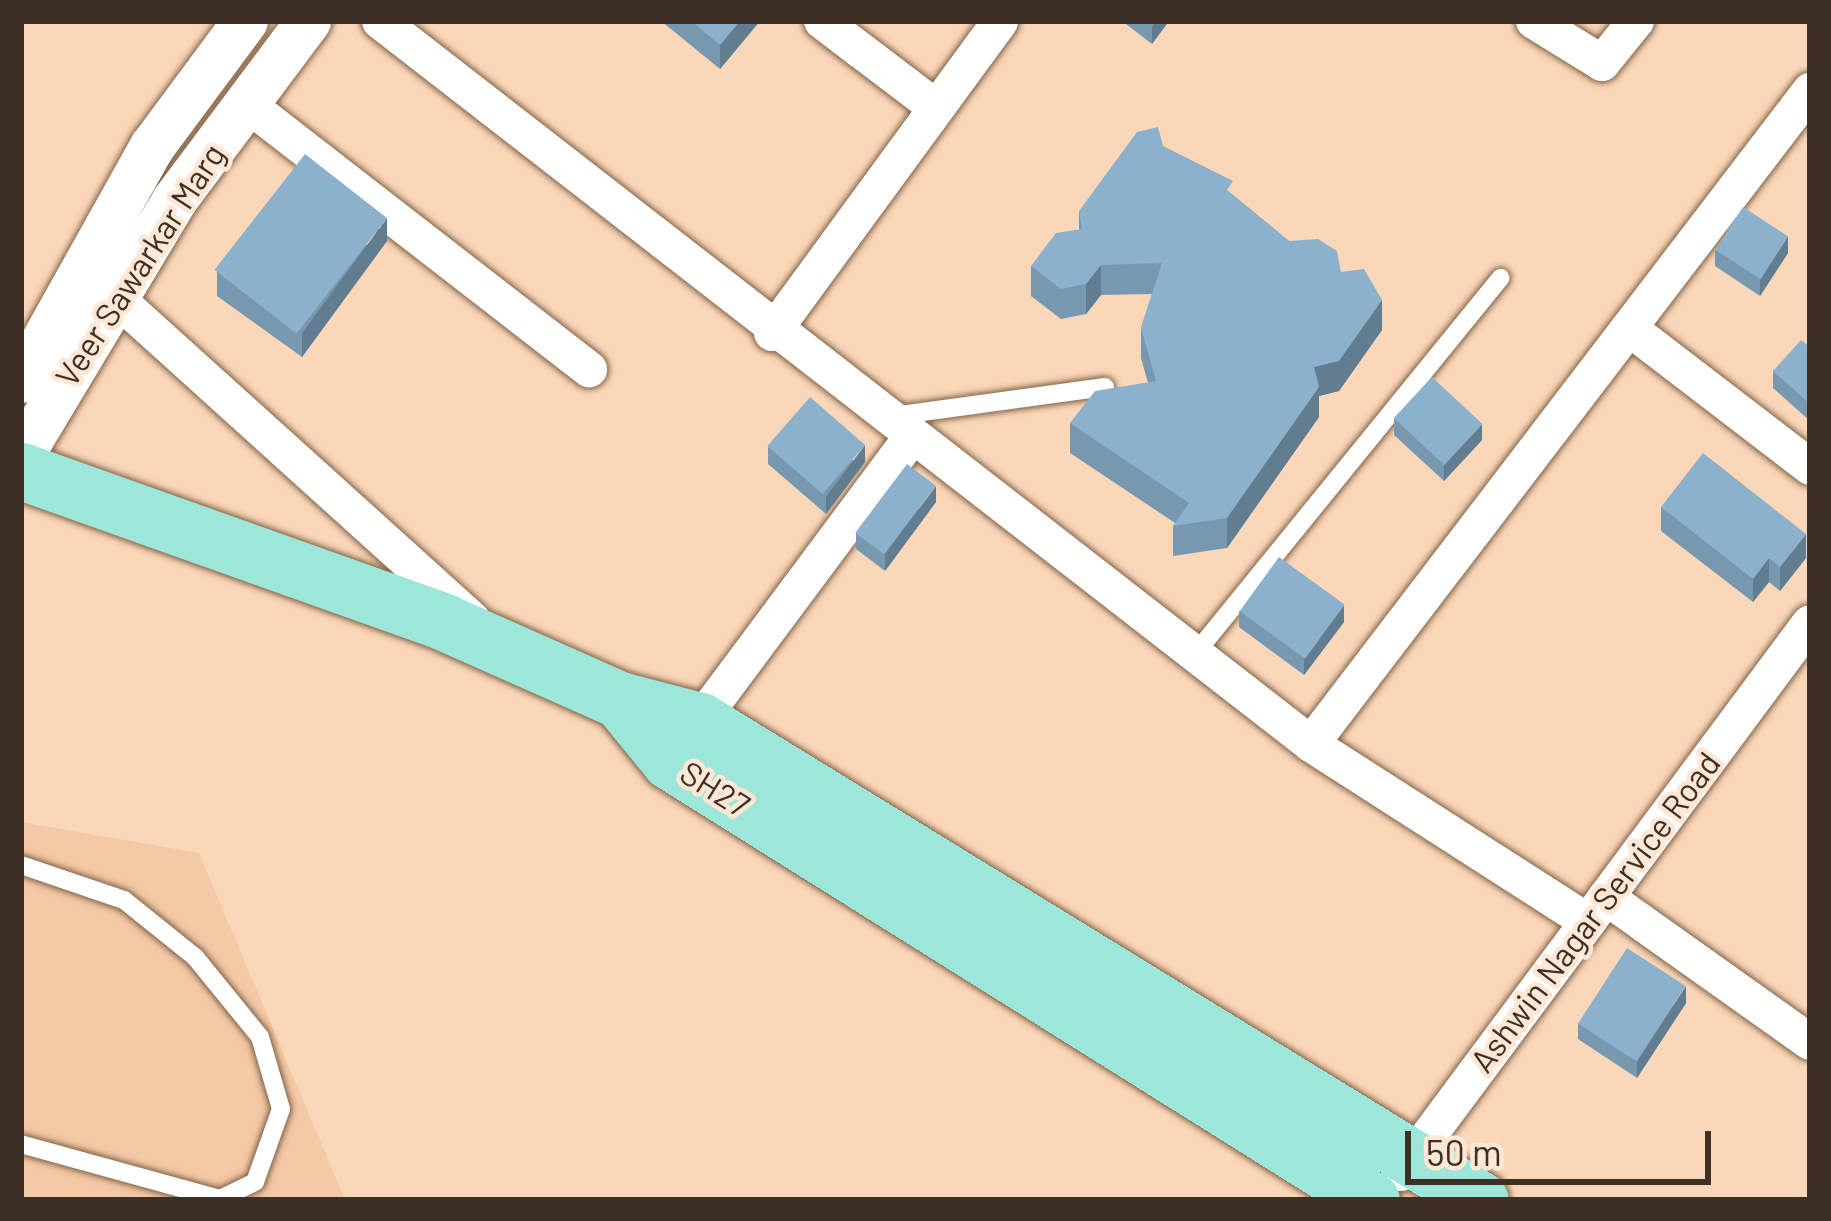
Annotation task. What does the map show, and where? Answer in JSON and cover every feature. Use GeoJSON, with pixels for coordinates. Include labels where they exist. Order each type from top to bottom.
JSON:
{"type":"FeatureCollection","features":[{"type":"Feature","properties":{"kind":"main road","name":"SH27"},"geometry":{"type":"LineString","coordinates":[[21,471],[504,649],[620,700],[670,761],[1371,1200]]}},
{"type":"Feature","properties":{"kind":"main road"},"geometry":{"type":"LineString","coordinates":[[620,700],[700,721],[1396,1179],[1480,1200]]}},
{"type":"Feature","properties":{"kind":"street","name":"Veer Sawarkar Marg"},"geometry":{"type":"LineString","coordinates":[[21,380],[152,146],[245,21]]}},
{"type":"Feature","properties":{"kind":"street","name":"Veer Sawarkar Marg"},"geometry":{"type":"LineString","coordinates":[[21,455],[115,297],[308,21]]}},
{"type":"Feature","properties":{"kind":"street"},"geometry":{"type":"LineString","coordinates":[[380,21],[772,334],[1311,745],[1597,910],[1810,1042]]}},
{"type":"Feature","properties":{"kind":"street"},"geometry":{"type":"LineString","coordinates":[[822,21],[934,106]]}},
{"type":"Feature","properties":{"kind":"street"},"geometry":{"type":"LineString","coordinates":[[772,334],[1000,21]]}},
{"type":"Feature","properties":{"kind":"street"},"geometry":{"type":"LineString","coordinates":[[1534,21],[1603,64],[1636,21]]}},
{"type":"Feature","properties":{"kind":"street"},"geometry":{"type":"LineString","coordinates":[[1311,745],[1810,91]]}},
{"type":"Feature","properties":{"kind":"street"},"geometry":{"type":"LineString","coordinates":[[247,104],[589,369]]}},
{"type":"Feature","properties":{"kind":"street"},"geometry":{"type":"LineString","coordinates":[[115,297],[504,649]]}},
{"type":"Feature","properties":{"kind":"street"},"geometry":{"type":"LineString","coordinates":[[1629,328],[1810,467]]}},
{"type":"Feature","properties":{"kind":"street"},"geometry":{"type":"LineString","coordinates":[[700,721],[896,429]]}},
{"type":"Feature","properties":{"kind":"street","name":"Ashwin Nagar Service Road"},"geometry":{"type":"LineString","coordinates":[[1396,1179],[1810,623]]}},
{"type":"Feature","properties":{"kind":"lane"},"geometry":{"type":"LineString","coordinates":[[1194,655],[1500,278]]}},
{"type":"Feature","properties":{"kind":"lane"},"geometry":{"type":"LineString","coordinates":[[896,429],[1105,387]]}},
{"type":"Feature","properties":{"kind":"lane"},"geometry":{"type":"LineString","coordinates":[[21,865],[124,900],[195,957],[260,1037],[281,1109],[255,1182],[220,1199],[21,1144]]}},
{"type":"Feature","properties":{"kind":"shaded area"},"geometry":{"type":"Polygon","coordinates":[[[21,822],[199,853],[345,1200],[21,1200],[21,822]]]}},
{"type":"Feature","properties":{"kind":"building"},"geometry":{"type":"Polygon","coordinates":[[[691,21],[740,21],[720,45],[691,21]]]}},
{"type":"Feature","properties":{"kind":"building"},"geometry":{"type":"Polygon","coordinates":[[[1158,127],[1163,146],[1233,181],[1227,190],[1289,241],[1318,239],[1337,251],[1341,272],[1364,269],[1382,300],[1339,361],[1314,367],[1319,387],[1227,518],[1173,526],[1189,503],[1070,423],[1095,391],[1156,381],[1141,328],[1162,263],[1101,265],[1086,284],[1061,289],[1031,266],[1056,233],[1082,229],[1079,211],[1137,132],[1158,127]]]}},
{"type":"Feature","properties":{"kind":"building"},"geometry":{"type":"Polygon","coordinates":[[[305,154],[387,218],[296,334],[214,270],[305,154]]]}},
{"type":"Feature","properties":{"kind":"building"},"geometry":{"type":"Polygon","coordinates":[[[1743,207],[1788,236],[1761,279],[1715,250],[1743,207]]]}},
{"type":"Feature","properties":{"kind":"building"},"geometry":{"type":"Polygon","coordinates":[[[1801,340],[1810,347],[1810,404],[1773,371],[1801,340]]]}},
{"type":"Feature","properties":{"kind":"building"},"geometry":{"type":"Polygon","coordinates":[[[1432,377],[1482,424],[1444,465],[1394,418],[1432,377]]]}},
{"type":"Feature","properties":{"kind":"building"},"geometry":{"type":"Polygon","coordinates":[[[810,397],[865,445],[822,494],[767,446],[810,397]]]}},
{"type":"Feature","properties":{"kind":"building"},"geometry":{"type":"Polygon","coordinates":[[[1703,453],[1806,534],[1780,567],[1769,558],[1753,579],[1661,507],[1703,453]]]}},
{"type":"Feature","properties":{"kind":"building"},"geometry":{"type":"Polygon","coordinates":[[[907,464],[936,486],[884,554],[855,533],[907,464]]]}},
{"type":"Feature","properties":{"kind":"building"},"geometry":{"type":"Polygon","coordinates":[[[1279,557],[1345,605],[1305,659],[1240,611],[1279,557]]]}},
{"type":"Feature","properties":{"kind":"building"},"geometry":{"type":"Polygon","coordinates":[[[1627,948],[1686,986],[1637,1062],[1578,1023],[1627,948]]]}}]}
